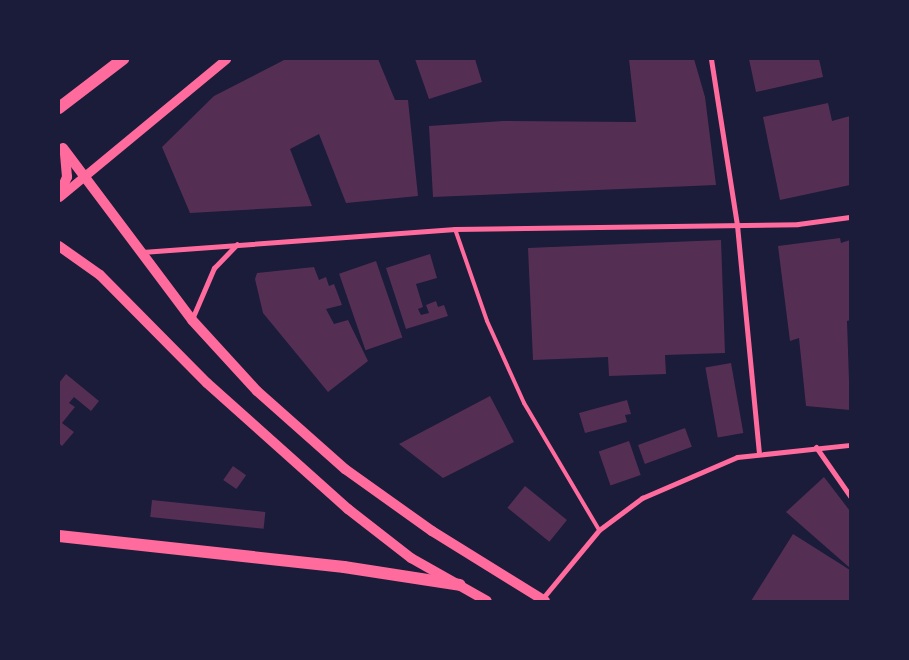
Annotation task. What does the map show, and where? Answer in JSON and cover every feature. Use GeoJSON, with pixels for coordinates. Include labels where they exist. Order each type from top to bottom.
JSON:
{"type":"FeatureCollection","features":[{"type":"Feature","properties":{"kind":"main road"},"geometry":{"type":"LineString","coordinates":[[59,108],[123,59]]}},
{"type":"Feature","properties":{"kind":"main road"},"geometry":{"type":"LineString","coordinates":[[61,146],[192,320],[257,391],[345,469],[432,531],[543,600]]}},
{"type":"Feature","properties":{"kind":"main road"},"geometry":{"type":"LineString","coordinates":[[59,196],[67,177],[68,163],[61,146]]}},
{"type":"Feature","properties":{"kind":"main road"},"geometry":{"type":"LineString","coordinates":[[59,246],[100,275],[207,383],[348,508],[411,558],[487,601]]}},
{"type":"Feature","properties":{"kind":"main road"},"geometry":{"type":"LineString","coordinates":[[59,536],[344,567],[460,585]]}},
{"type":"Feature","properties":{"kind":"street"},"geometry":{"type":"LineString","coordinates":[[59,196],[226,59]]}},
{"type":"Feature","properties":{"kind":"street"},"geometry":{"type":"LineString","coordinates":[[711,59],[737,225],[759,452]]}},
{"type":"Feature","properties":{"kind":"street"},"geometry":{"type":"LineString","coordinates":[[140,252],[455,229],[798,224],[850,217]]}},
{"type":"Feature","properties":{"kind":"street"},"geometry":{"type":"LineString","coordinates":[[192,320],[210,275],[237,244]]}},
{"type":"Feature","properties":{"kind":"street"},"geometry":{"type":"LineString","coordinates":[[543,600],[599,530],[642,498],[711,466],[759,452],[850,445]]}},
{"type":"Feature","properties":{"kind":"street"},"geometry":{"type":"LineString","coordinates":[[816,447],[850,496]]}},
{"type":"Feature","properties":{"kind":"lane"},"geometry":{"type":"LineString","coordinates":[[455,229],[487,321],[524,404],[599,530]]}},
{"type":"Feature","properties":{"kind":"building"},"geometry":{"type":"Polygon","coordinates":[[[286,59],[378,59],[395,100],[408,100],[418,196],[346,203],[319,134],[290,149],[312,206],[190,213],[162,147],[214,96],[286,59]]]}},
{"type":"Feature","properties":{"kind":"building"},"geometry":{"type":"Polygon","coordinates":[[[415,59],[475,59],[482,82],[429,99],[415,59]]]}},
{"type":"Feature","properties":{"kind":"building"},"geometry":{"type":"Polygon","coordinates":[[[629,59],[694,59],[705,97],[716,185],[433,197],[429,126],[503,121],[636,122],[629,59]]]}},
{"type":"Feature","properties":{"kind":"building"},"geometry":{"type":"Polygon","coordinates":[[[749,59],[819,59],[823,77],[756,92],[749,59]]]}},
{"type":"Feature","properties":{"kind":"building"},"geometry":{"type":"Polygon","coordinates":[[[828,103],[832,121],[850,116],[850,185],[780,200],[763,117],[828,103]]]}},
{"type":"Feature","properties":{"kind":"building"},"geometry":{"type":"Polygon","coordinates":[[[840,238],[841,243],[850,240],[850,320],[847,321],[850,410],[806,406],[799,338],[790,341],[778,246],[840,238]]]}},
{"type":"Feature","properties":{"kind":"building"},"geometry":{"type":"Polygon","coordinates":[[[721,240],[725,353],[665,355],[666,374],[609,376],[608,357],[533,360],[528,248],[721,240]]]}},
{"type":"Feature","properties":{"kind":"building"},"geometry":{"type":"Polygon","coordinates":[[[430,254],[437,278],[416,284],[423,307],[418,309],[421,315],[429,313],[426,305],[436,301],[438,307],[444,305],[448,316],[406,329],[386,268],[430,254]]]}},
{"type":"Feature","properties":{"kind":"building"},"geometry":{"type":"Polygon","coordinates":[[[376,261],[402,338],[365,350],[339,274],[376,261]]]}},
{"type":"Feature","properties":{"kind":"building"},"geometry":{"type":"Polygon","coordinates":[[[314,267],[319,280],[326,277],[329,286],[334,284],[342,305],[326,309],[334,324],[348,320],[368,361],[328,392],[263,313],[255,279],[257,273],[314,267]]]}},
{"type":"Feature","properties":{"kind":"building"},"geometry":{"type":"Polygon","coordinates":[[[731,363],[743,433],[718,437],[705,368],[731,363]]]}},
{"type":"Feature","properties":{"kind":"building"},"geometry":{"type":"Polygon","coordinates":[[[66,374],[99,401],[91,411],[74,397],[69,403],[75,407],[62,423],[74,432],[62,446],[59,443],[59,383],[66,374]]]}},
{"type":"Feature","properties":{"kind":"building"},"geometry":{"type":"Polygon","coordinates":[[[490,396],[514,442],[443,478],[399,444],[490,396]]]}},
{"type":"Feature","properties":{"kind":"building"},"geometry":{"type":"Polygon","coordinates":[[[627,400],[631,414],[625,415],[627,422],[585,433],[579,413],[627,400]]]}},
{"type":"Feature","properties":{"kind":"building"},"geometry":{"type":"Polygon","coordinates":[[[685,428],[692,447],[645,464],[638,445],[685,428]]]}},
{"type":"Feature","properties":{"kind":"building"},"geometry":{"type":"Polygon","coordinates":[[[629,441],[641,475],[610,485],[599,451],[629,441]]]}},
{"type":"Feature","properties":{"kind":"building"},"geometry":{"type":"Polygon","coordinates":[[[233,466],[246,475],[236,489],[223,480],[233,466]]]}},
{"type":"Feature","properties":{"kind":"building"},"geometry":{"type":"Polygon","coordinates":[[[824,477],[850,511],[850,568],[786,512],[824,477]]]}},
{"type":"Feature","properties":{"kind":"building"},"geometry":{"type":"Polygon","coordinates":[[[525,486],[567,520],[549,542],[507,508],[525,486]]]}},
{"type":"Feature","properties":{"kind":"building"},"geometry":{"type":"Polygon","coordinates":[[[152,500],[265,512],[264,529],[150,517],[152,500]]]}},
{"type":"Feature","properties":{"kind":"building"},"geometry":{"type":"Polygon","coordinates":[[[793,534],[850,570],[850,601],[751,601],[793,534]]]}}]}
